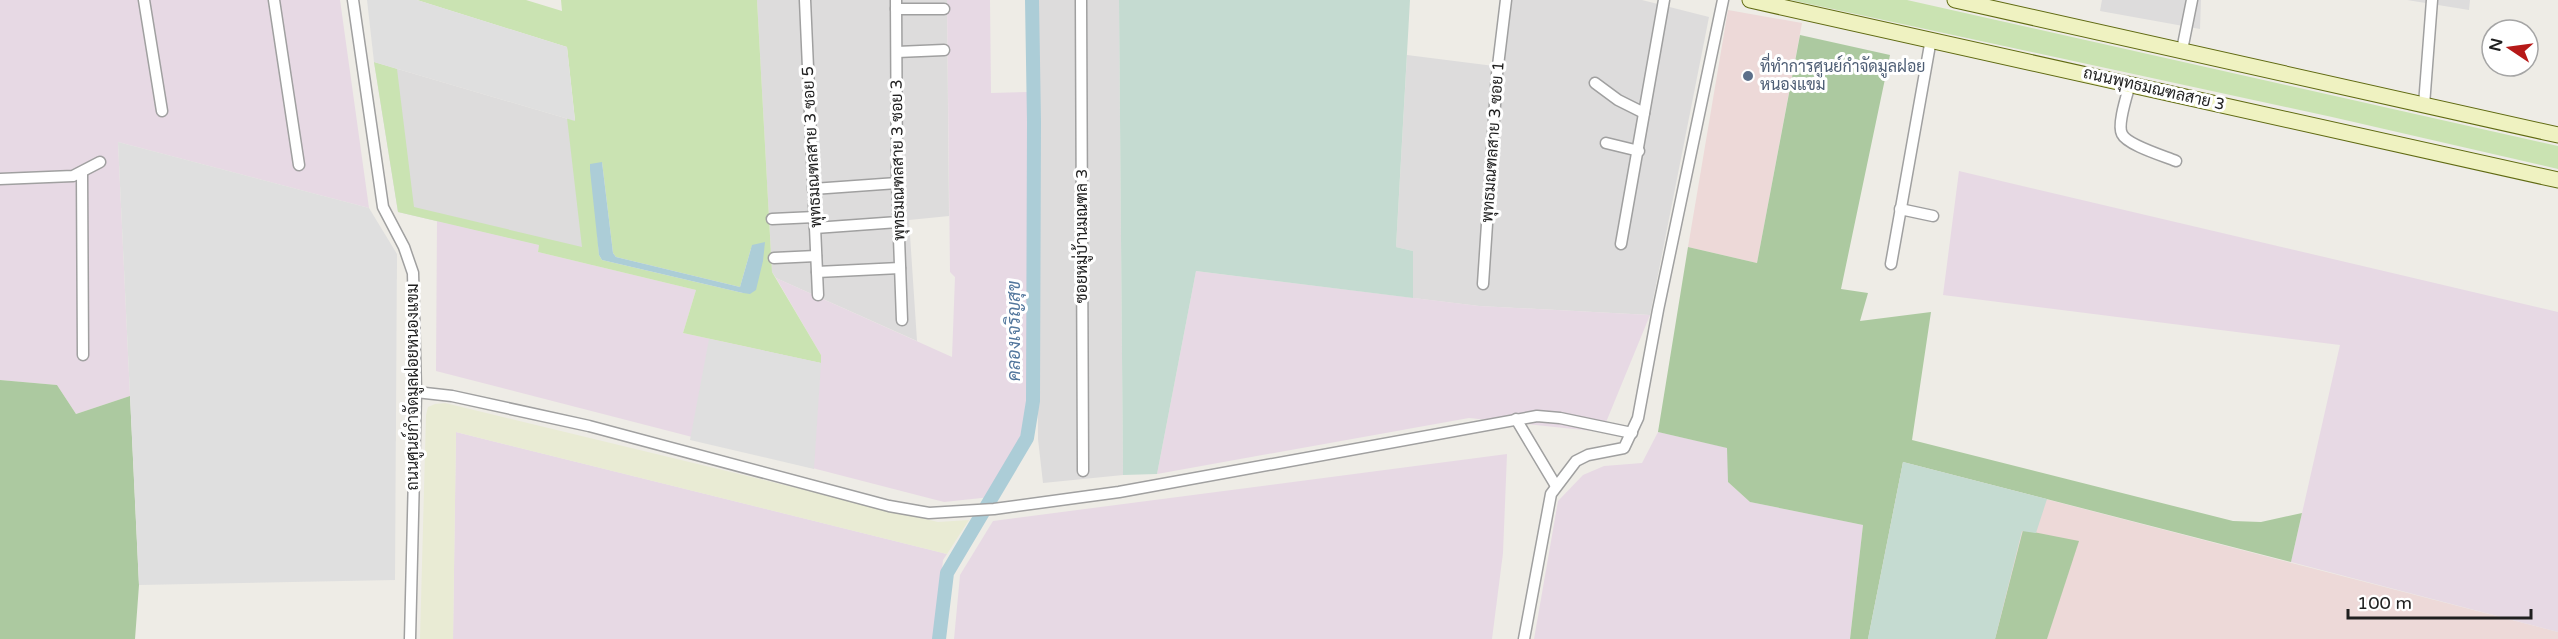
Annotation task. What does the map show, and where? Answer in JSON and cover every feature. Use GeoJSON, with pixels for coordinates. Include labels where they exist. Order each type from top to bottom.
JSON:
{"type":"FeatureCollection","features":[{"type":"Feature","properties":{"kind":"main road","name":"ถนนพุทธมณฑลสาย 3"},"geometry":{"type":"LineString","coordinates":[[1750,0],[2558,180]]}},
{"type":"Feature","properties":{"kind":"main road"},"geometry":{"type":"LineString","coordinates":[[1955,0],[2558,135]]}},
{"type":"Feature","properties":{"kind":"street"},"geometry":{"type":"LineString","coordinates":[[144,0],[162,111]]}},
{"type":"Feature","properties":{"kind":"street"},"geometry":{"type":"LineString","coordinates":[[274,0],[299,165]]}},
{"type":"Feature","properties":{"kind":"street","name":"ถนนศูนย์กำจัดมูลฝอยหนองแขม"},"geometry":{"type":"LineString","coordinates":[[352,0],[383,207],[404,247],[413,273],[416,392],[410,639]]}},
{"type":"Feature","properties":{"kind":"street","name":"พุทธมณฑลสาย 3 ซอย 5"},"geometry":{"type":"LineString","coordinates":[[805,0],[818,295]]}},
{"type":"Feature","properties":{"kind":"street","name":"ซอยหมู่บ้านมณฑล 3"},"geometry":{"type":"LineString","coordinates":[[1081,0],[1083,471]]}},
{"type":"Feature","properties":{"kind":"street","name":"พุทธมณฑลสาย 3 ซอย 1"},"geometry":{"type":"LineString","coordinates":[[1483,284],[1497,74],[1506,0]]}},
{"type":"Feature","properties":{"kind":"street"},"geometry":{"type":"LineString","coordinates":[[1621,244],[1664,0]]}},
{"type":"Feature","properties":{"kind":"street"},"geometry":{"type":"LineString","coordinates":[[1524,639],[1547,504],[1556,486],[1576,461],[1588,455],[1624,448],[1638,418],[1658,310],[1724,0]]}},
{"type":"Feature","properties":{"kind":"street"},"geometry":{"type":"LineString","coordinates":[[2182,50],[2192,0]]}},
{"type":"Feature","properties":{"kind":"street"},"geometry":{"type":"LineString","coordinates":[[2424,105],[2432,0]]}},
{"type":"Feature","properties":{"kind":"street"},"geometry":{"type":"LineString","coordinates":[[896,5],[944,9]]}},
{"type":"Feature","properties":{"kind":"street","name":"พุทธมณฑลสาย 3 ซอย 3"},"geometry":{"type":"LineString","coordinates":[[896,5],[897,183],[902,320]]}},
{"type":"Feature","properties":{"kind":"street"},"geometry":{"type":"LineString","coordinates":[[1892,264],[1931,39]]}},
{"type":"Feature","properties":{"kind":"street"},"geometry":{"type":"LineString","coordinates":[[897,52],[944,50]]}},
{"type":"Feature","properties":{"kind":"street"},"geometry":{"type":"LineString","coordinates":[[1595,83],[1618,100],[1644,113]]}},
{"type":"Feature","properties":{"kind":"street"},"geometry":{"type":"LineString","coordinates":[[2130,84],[2121,134],[2128,141],[2176,161]]}},
{"type":"Feature","properties":{"kind":"street"},"geometry":{"type":"LineString","coordinates":[[1606,143],[1639,151]]}},
{"type":"Feature","properties":{"kind":"street"},"geometry":{"type":"LineString","coordinates":[[0,178],[73,176],[100,162]]}},
{"type":"Feature","properties":{"kind":"street"},"geometry":{"type":"LineString","coordinates":[[82,173],[83,355]]}},
{"type":"Feature","properties":{"kind":"street"},"geometry":{"type":"LineString","coordinates":[[813,189],[897,183]]}},
{"type":"Feature","properties":{"kind":"street"},"geometry":{"type":"LineString","coordinates":[[1900,209],[1933,216]]}},
{"type":"Feature","properties":{"kind":"street"},"geometry":{"type":"LineString","coordinates":[[772,219],[815,217]]}},
{"type":"Feature","properties":{"kind":"street"},"geometry":{"type":"LineString","coordinates":[[815,228],[898,222]]}},
{"type":"Feature","properties":{"kind":"street"},"geometry":{"type":"LineString","coordinates":[[774,258],[816,256]]}},
{"type":"Feature","properties":{"kind":"street"},"geometry":{"type":"LineString","coordinates":[[817,272],[900,268]]}},
{"type":"Feature","properties":{"kind":"street"},"geometry":{"type":"LineString","coordinates":[[416,392],[452,396],[589,426],[905,509],[929,513],[994,509],[1119,492],[1537,416],[1560,418],[1632,433]]}},
{"type":"Feature","properties":{"kind":"street"},"geometry":{"type":"LineString","coordinates":[[1516,419],[1556,486]]}},
{"type":"Feature","properties":{"kind":"shaded area"},"geometry":{"type":"Polygon","coordinates":[[[0,0],[340,0],[369,208],[118,142],[130,396],[76,414],[57,385],[0,380],[0,0]]]}},
{"type":"Feature","properties":{"kind":"shaded area"},"geometry":{"type":"Polygon","coordinates":[[[367,0],[417,0],[567,47],[575,121],[374,62],[367,0]]]}},
{"type":"Feature","properties":{"kind":"shaded area"},"geometry":{"type":"Polygon","coordinates":[[[757,0],[947,0],[949,216],[909,220],[917,341],[776,278],[772,272],[757,0]]]}},
{"type":"Feature","properties":{"kind":"shaded area"},"geometry":{"type":"Polygon","coordinates":[[[947,0],[990,0],[991,93],[1029,92],[1029,364],[1024,429],[991,497],[944,502],[436,371],[437,221],[539,245],[538,252],[696,290],[683,333],[821,363],[821,355],[776,278],[952,357],[955,277],[950,272],[947,0]]]}},
{"type":"Feature","properties":{"kind":"shaded area"},"geometry":{"type":"Polygon","coordinates":[[[1036,0],[1119,0],[1123,475],[1043,483],[1038,439],[1036,0]]]}},
{"type":"Feature","properties":{"kind":"shaded area"},"geometry":{"type":"Polygon","coordinates":[[[1500,0],[1642,0],[1709,17],[1650,315],[1479,306],[1413,298],[1413,251],[1396,247],[1407,55],[1494,66],[1500,0]]]}},
{"type":"Feature","properties":{"kind":"shaded area"},"geometry":{"type":"Polygon","coordinates":[[[2102,0],[2201,0],[2200,29],[2100,11],[2102,0]]]}},
{"type":"Feature","properties":{"kind":"shaded area"},"geometry":{"type":"Polygon","coordinates":[[[2407,0],[2470,0],[2469,10],[2407,0]]]}},
{"type":"Feature","properties":{"kind":"shaded area"},"geometry":{"type":"Polygon","coordinates":[[[1728,10],[1802,23],[1757,263],[1688,247],[1728,10]]]}},
{"type":"Feature","properties":{"kind":"shaded area"},"geometry":{"type":"Polygon","coordinates":[[[374,62],[575,121],[592,265],[539,245],[398,212],[374,62]]]}},
{"type":"Feature","properties":{"kind":"shaded area"},"geometry":{"type":"Polygon","coordinates":[[[118,142],[369,208],[397,254],[395,580],[139,585],[118,142]]]}},
{"type":"Feature","properties":{"kind":"shaded area"},"geometry":{"type":"Polygon","coordinates":[[[1959,171],[2558,312],[2558,632],[2291,562],[2340,345],[1943,295],[1959,171]]]}},
{"type":"Feature","properties":{"kind":"shaded area"},"geometry":{"type":"Polygon","coordinates":[[[1196,271],[1479,306],[1650,315],[1602,432],[1469,418],[1157,474],[1196,271]]]}},
{"type":"Feature","properties":{"kind":"shaded area"},"geometry":{"type":"Polygon","coordinates":[[[709,339],[821,363],[814,469],[690,440],[709,339]]]}},
{"type":"Feature","properties":{"kind":"shaded area"},"geometry":{"type":"Polygon","coordinates":[[[456,432],[947,554],[943,560],[934,639],[453,639],[456,432]]]}},
{"type":"Feature","properties":{"kind":"shaded area"},"geometry":{"type":"Polygon","coordinates":[[[1658,432],[1728,448],[1728,482],[1750,502],[1863,525],[1850,639],[1534,639],[1558,501],[1583,475],[1604,466],[1642,463],[1658,432]]]}},
{"type":"Feature","properties":{"kind":"shaded area"},"geometry":{"type":"Polygon","coordinates":[[[1507,454],[1503,553],[1492,639],[954,639],[960,575],[993,521],[1507,454]]]}},
{"type":"Feature","properties":{"kind":"shaded area"},"geometry":{"type":"Polygon","coordinates":[[[1903,462],[2558,632],[2558,639],[1868,639],[1903,462]]]}},
{"type":"Feature","properties":{"kind":"green space"},"geometry":{"type":"Polygon","coordinates":[[[417,0],[526,0],[562,11],[561,0],[757,0],[772,272],[821,355],[821,363],[683,333],[696,290],[538,252],[539,245],[398,212],[374,62],[397,69],[414,207],[582,247],[567,118],[575,120],[567,47],[417,0]],[[602,162],[595,205],[599,255],[602,260],[743,293],[752,245],[740,287],[616,257],[613,253],[602,162]]]}},
{"type":"Feature","properties":{"kind":"green space"},"geometry":{"type":"Polygon","coordinates":[[[1119,0],[1410,0],[1396,247],[1413,251],[1413,298],[1196,271],[1157,474],[1123,475],[1119,0]]]}},
{"type":"Feature","properties":{"kind":"green space"},"geometry":{"type":"Polygon","coordinates":[[[1791,0],[1907,0],[2558,146],[2558,169],[2332,117],[1791,0]]]}},
{"type":"Feature","properties":{"kind":"green space"},"geometry":{"type":"Polygon","coordinates":[[[1800,35],[1890,55],[1841,289],[1868,293],[1860,321],[1931,312],[1912,440],[2233,521],[2261,522],[2302,513],[2291,562],[1903,462],[1868,639],[1850,639],[1863,525],[1750,502],[1728,482],[1727,448],[1658,432],[1688,247],[1757,263],[1800,35]]]}},
{"type":"Feature","properties":{"kind":"green space"},"geometry":{"type":"Polygon","coordinates":[[[0,380],[57,385],[76,414],[130,396],[139,585],[135,639],[0,639],[0,380]]]}},
{"type":"Feature","properties":{"kind":"green space"},"geometry":{"type":"Polygon","coordinates":[[[445,403],[938,522],[969,520],[947,554],[456,432],[453,639],[420,639],[426,415],[428,407],[445,403]]]}},
{"type":"Feature","properties":{"kind":"green space"},"geometry":{"type":"Polygon","coordinates":[[[1903,462],[2047,499],[2036,533],[2022,531],[1995,639],[1868,639],[1903,462]]]}},
{"type":"Feature","properties":{"kind":"green space"},"geometry":{"type":"Polygon","coordinates":[[[2023,530],[2079,541],[2047,639],[1995,639],[2023,530]]]}},
{"type":"Feature","properties":{"kind":"water"},"geometry":{"type":"Polygon","coordinates":[[[602,162],[613,253],[616,257],[740,287],[752,245],[765,242],[756,290],[750,294],[743,293],[602,260],[599,255],[590,164],[602,162]]]}},
{"type":"Feature","properties":{"kind":"waterway","name":"คลองเจริญสุข"},"geometry":{"type":"LineString","coordinates":[[939,639],[947,573],[1027,438],[1033,401],[1032,0]]}},
{"type":"Feature","properties":{"kind":"place","name":"ที่ทำการศูนย์กำจัดมูลฝอย หนองแขม"},"geometry":{"type":"Point","coordinates":[1748,76]}}]}
